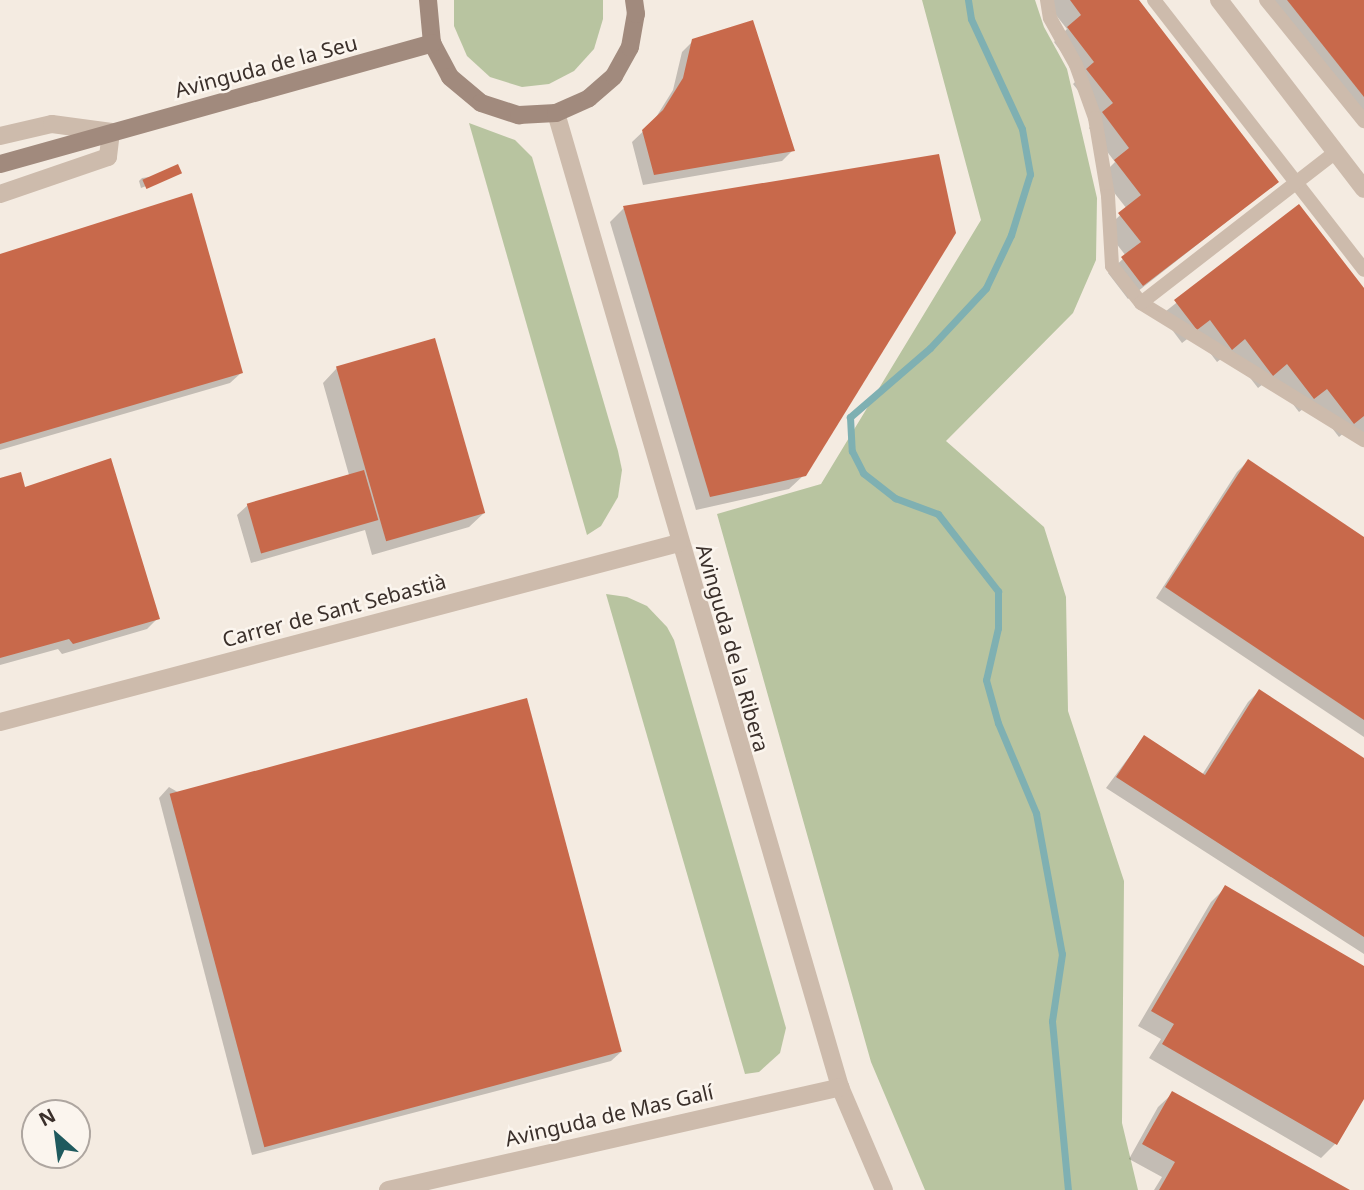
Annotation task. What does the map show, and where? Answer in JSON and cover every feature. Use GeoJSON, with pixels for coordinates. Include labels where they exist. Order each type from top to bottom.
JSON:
{"type":"FeatureCollection","features":[{"type":"Feature","properties":{"kind":"street"},"geometry":{"type":"LineString","coordinates":[[428,0],[432,43],[450,78],[481,103],[519,115],[556,113],[589,98],[614,75],[629,47],[636,14],[634,0]]}},
{"type":"Feature","properties":{"kind":"street"},"geometry":{"type":"LineString","coordinates":[[1219,0],[1364,189]]}},
{"type":"Feature","properties":{"kind":"street","name":"Avinguda de la Seu"},"geometry":{"type":"LineString","coordinates":[[0,164],[432,43]]}},
{"type":"Feature","properties":{"kind":"street","name":"Avinguda de la Ribera"},"geometry":{"type":"LineString","coordinates":[[556,113],[679,543],[840,1087],[884,1190]]}},
{"type":"Feature","properties":{"kind":"street","name":"Avinguda de la Seu"},"geometry":{"type":"LineString","coordinates":[[0,135],[52,124],[111,132]]}},
{"type":"Feature","properties":{"kind":"street"},"geometry":{"type":"LineString","coordinates":[[0,194],[108,157],[111,132]]}},
{"type":"Feature","properties":{"kind":"street","name":"Carrer de Sant Sebastià"},"geometry":{"type":"LineString","coordinates":[[0,722],[679,543]]}},
{"type":"Feature","properties":{"kind":"street","name":"Avinguda de Mas Galí"},"geometry":{"type":"LineString","coordinates":[[388,1190],[840,1087]]}},
{"type":"Feature","properties":{"kind":"lane"},"geometry":{"type":"LineString","coordinates":[[1047,0],[1050,18],[1076,65],[1095,118],[1108,196],[1112,266],[1141,303],[1364,440]]}},
{"type":"Feature","properties":{"kind":"lane"},"geometry":{"type":"LineString","coordinates":[[1154,0],[1364,270]]}},
{"type":"Feature","properties":{"kind":"lane"},"geometry":{"type":"LineString","coordinates":[[1266,0],[1364,121]]}},
{"type":"Feature","properties":{"kind":"lane"},"geometry":{"type":"LineString","coordinates":[[1141,303],[1336,152]]}},
{"type":"Feature","properties":{"kind":"green space"},"geometry":{"type":"Polygon","coordinates":[[[454,0],[603,0],[603,19],[594,49],[574,71],[549,84],[522,87],[490,77],[467,56],[454,26],[454,0]]]}},
{"type":"Feature","properties":{"kind":"green space"},"geometry":{"type":"Polygon","coordinates":[[[922,0],[1035,0],[1044,27],[1067,69],[1097,198],[1096,260],[1073,313],[946,441],[1044,527],[1066,597],[1068,711],[1124,881],[1122,1123],[1138,1190],[925,1190],[871,1062],[717,514],[821,484],[981,220],[922,0]]]}},
{"type":"Feature","properties":{"kind":"green space"},"geometry":{"type":"Polygon","coordinates":[[[469,123],[515,140],[532,157],[618,451],[622,470],[618,497],[601,526],[587,535],[469,123]]]}},
{"type":"Feature","properties":{"kind":"green space"},"geometry":{"type":"Polygon","coordinates":[[[606,594],[627,597],[647,606],[667,627],[674,640],[786,1028],[780,1053],[759,1072],[745,1074],[606,594]]]}},
{"type":"Feature","properties":{"kind":"building"},"geometry":{"type":"Polygon","coordinates":[[[1070,0],[1139,0],[1279,182],[1143,286],[1121,257],[1141,242],[1118,213],[1141,195],[1114,160],[1129,148],[1102,112],[1113,103],[1086,69],[1094,62],[1067,27],[1081,15],[1070,0]]]}},
{"type":"Feature","properties":{"kind":"building"},"geometry":{"type":"Polygon","coordinates":[[[1287,0],[1364,0],[1364,97],[1287,0]]]}},
{"type":"Feature","properties":{"kind":"building"},"geometry":{"type":"Polygon","coordinates":[[[753,20],[795,151],[654,175],[642,130],[663,110],[683,78],[692,39],[753,20]]]}},
{"type":"Feature","properties":{"kind":"building"},"geometry":{"type":"Polygon","coordinates":[[[939,154],[956,233],[806,476],[710,497],[623,206],[939,154]]]}},
{"type":"Feature","properties":{"kind":"building"},"geometry":{"type":"Polygon","coordinates":[[[178,164],[182,173],[146,189],[142,180],[178,164]]]}},
{"type":"Feature","properties":{"kind":"building"},"geometry":{"type":"Polygon","coordinates":[[[192,193],[243,373],[0,444],[0,254],[192,193]]]}},
{"type":"Feature","properties":{"kind":"building"},"geometry":{"type":"Polygon","coordinates":[[[1299,204],[1364,288],[1364,416],[1354,424],[1327,389],[1314,399],[1287,364],[1273,376],[1245,339],[1232,350],[1210,320],[1197,330],[1174,300],[1299,204]]]}},
{"type":"Feature","properties":{"kind":"building"},"geometry":{"type":"Polygon","coordinates":[[[435,338],[485,513],[386,541],[336,366],[435,338]]]}},
{"type":"Feature","properties":{"kind":"building"},"geometry":{"type":"Polygon","coordinates":[[[111,458],[160,619],[73,644],[69,639],[0,658],[0,478],[21,472],[25,487],[111,458]]]}},
{"type":"Feature","properties":{"kind":"building"},"geometry":{"type":"Polygon","coordinates":[[[1248,459],[1364,537],[1364,720],[1165,587],[1248,459]]]}},
{"type":"Feature","properties":{"kind":"building"},"geometry":{"type":"Polygon","coordinates":[[[364,470],[378,520],[261,554],[247,504],[364,470]]]}},
{"type":"Feature","properties":{"kind":"building"},"geometry":{"type":"Polygon","coordinates":[[[1259,689],[1364,758],[1364,937],[1116,777],[1144,735],[1205,775],[1259,689]]]}},
{"type":"Feature","properties":{"kind":"building"},"geometry":{"type":"Polygon","coordinates":[[[527,698],[622,1052],[264,1147],[170,794],[527,698]]]}},
{"type":"Feature","properties":{"kind":"building"},"geometry":{"type":"Polygon","coordinates":[[[1225,885],[1364,966],[1364,1099],[1337,1145],[1162,1044],[1174,1024],[1151,1011],[1225,885]]]}},
{"type":"Feature","properties":{"kind":"building"},"geometry":{"type":"Polygon","coordinates":[[[1172,1091],[1350,1190],[1159,1190],[1175,1162],[1142,1144],[1172,1091]]]}},
{"type":"Feature","properties":{"kind":"waterway"},"geometry":{"type":"LineString","coordinates":[[968,0],[971,19],[1022,129],[1030,174],[1011,235],[986,288],[930,348],[850,417],[852,451],[863,473],[895,498],[938,514],[998,591],[998,628],[986,680],[998,723],[1036,813],[1062,954],[1052,1021],[1068,1190]]}}]}
